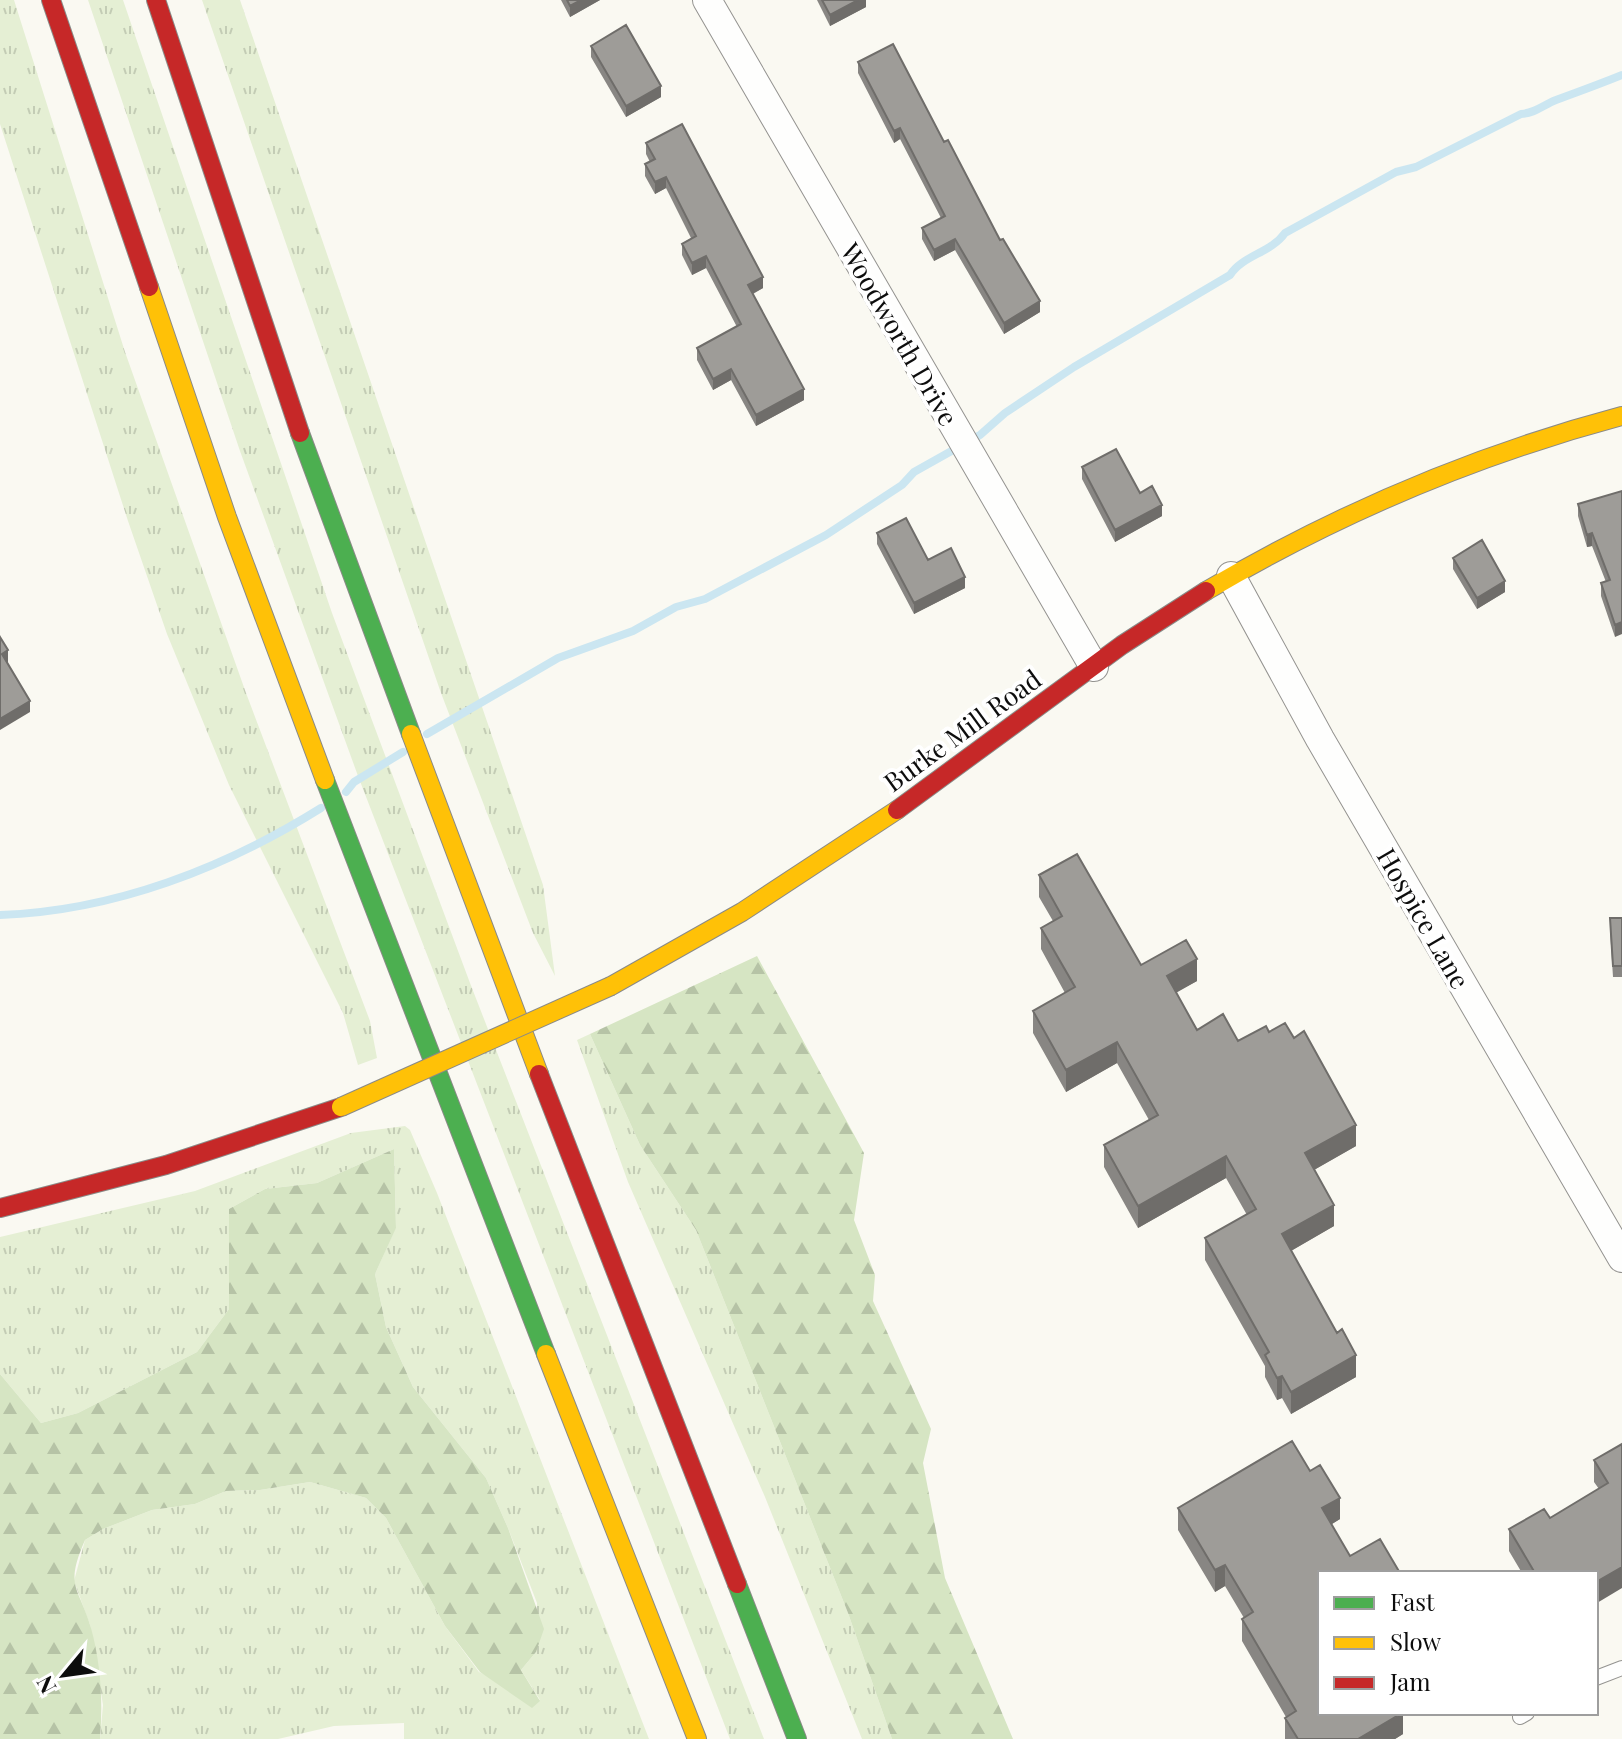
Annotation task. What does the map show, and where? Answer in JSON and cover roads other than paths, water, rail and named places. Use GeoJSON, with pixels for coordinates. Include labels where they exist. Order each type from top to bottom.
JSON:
{"type":"FeatureCollection","features":[{"type":"Feature","properties":{"kind":"main road"},"geometry":{"type":"LineString","coordinates":[[51,0],[233,532],[429,1057],[697,1739]]}},
{"type":"Feature","properties":{"kind":"main road"},"geometry":{"type":"LineString","coordinates":[[156,0],[303,442],[518,1020],[797,1739]]}},
{"type":"Feature","properties":{"kind":"main road","name":"Burke Mill Road"},"geometry":{"type":"LineString","coordinates":[[0,1208],[166,1165],[341,1107],[611,986],[704,937],[789,885],[1094,667],[1231,576],[1361,511],[1467,466],[1533,441],[1622,416]]}},
{"type":"Feature","properties":{"kind":"street","name":"Woodworth Drive"},"geometry":{"type":"LineString","coordinates":[[707,0],[1094,667]]}},
{"type":"Feature","properties":{"kind":"street","name":"Hospice Lane"},"geometry":{"type":"LineString","coordinates":[[1231,576],[1320,739],[1622,1258]]}},
{"type":"Feature","properties":{"kind":"lane"},"geometry":{"type":"LineString","coordinates":[[1598,1677],[1622,1668]]}},
{"type":"Feature","properties":{"kind":"waterway"},"geometry":{"type":"LineString","coordinates":[[427,734],[558,658],[633,631],[676,607],[705,599],[826,535],[902,485],[914,472],[980,435],[1005,413],[1074,367],[1230,275],[1285,233],[1396,172],[1416,167],[1521,114],[1622,75]]}},
{"type":"Feature","properties":{"kind":"waterway"},"geometry":{"type":"LineString","coordinates":[[346,792],[354,782],[403,752]]}},
{"type":"Feature","properties":{"kind":"waterway"},"geometry":{"type":"LineString","coordinates":[[0,915],[85,905],[167,882],[246,849],[321,808]]}}]}
